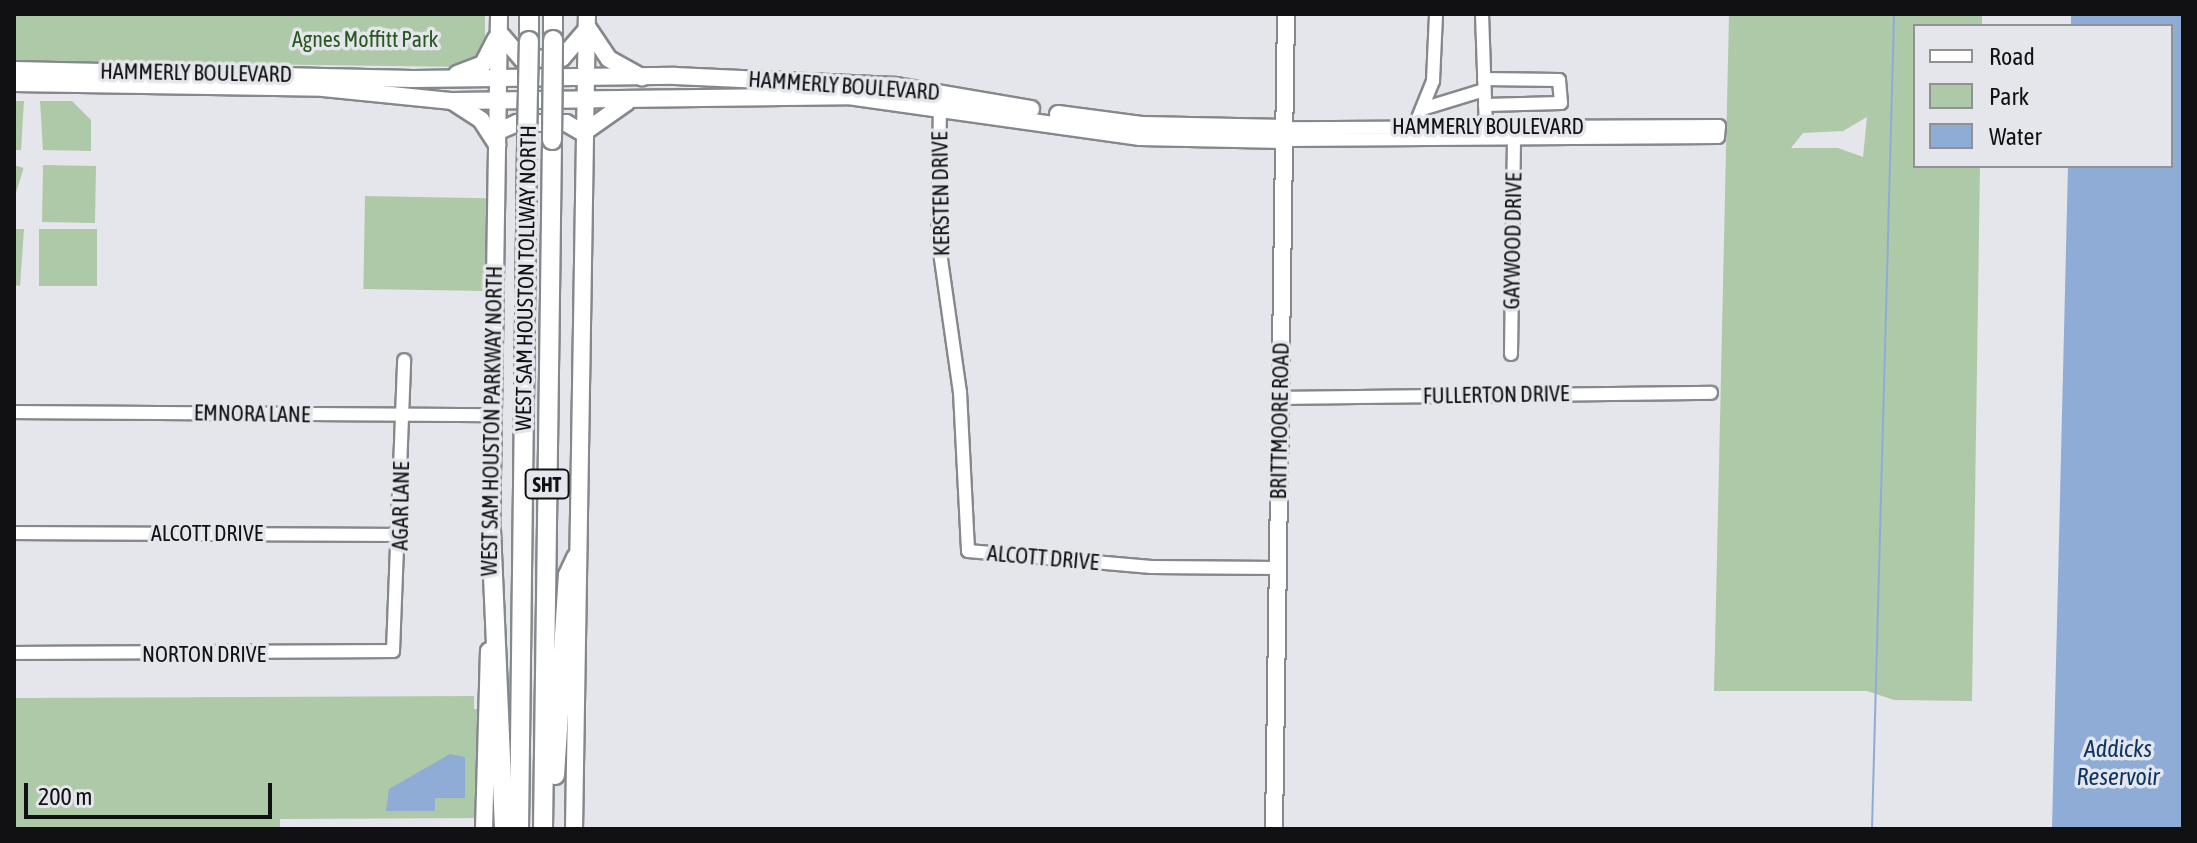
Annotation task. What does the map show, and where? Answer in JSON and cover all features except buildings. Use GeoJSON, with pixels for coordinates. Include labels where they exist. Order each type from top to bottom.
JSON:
{"type":"FeatureCollection","features":[{"type":"Feature","properties":{"kind":"highway","name":"WEST SAM HOUSTON TOLLWAY NORTH"},"geometry":{"type":"LineString","coordinates":[[519,829],[529,14]]}},
{"type":"Feature","properties":{"kind":"highway","name":"WEST SAM HOUSTON TOLLWAY NORTH"},"geometry":{"type":"LineString","coordinates":[[546,829],[553,14]]}},
{"type":"Feature","properties":{"kind":"highway"},"geometry":{"type":"LineString","coordinates":[[491,530],[500,599],[504,829]]}},
{"type":"Feature","properties":{"kind":"highway"},"geometry":{"type":"LineString","coordinates":[[546,829],[568,575],[576,558]]}},
{"type":"Feature","properties":{"kind":"main road","name":"BRITTMOORE ROAD"},"geometry":{"type":"LineString","coordinates":[[1274,829],[1286,14]]}},
{"type":"Feature","properties":{"kind":"main road"},"geometry":{"type":"LineString","coordinates":[[500,22],[522,59],[562,58],[578,48],[587,20]]}},
{"type":"Feature","properties":{"kind":"main road"},"geometry":{"type":"LineString","coordinates":[[587,20],[606,56],[642,77]]}},
{"type":"Feature","properties":{"kind":"main road"},"geometry":{"type":"LineString","coordinates":[[574,829],[587,20]]}},
{"type":"Feature","properties":{"kind":"main road"},"geometry":{"type":"LineString","coordinates":[[440,79],[483,64],[500,22]]}},
{"type":"Feature","properties":{"kind":"main road","name":"WEST SAM HOUSTON PARKWAY NORTH"},"geometry":{"type":"LineString","coordinates":[[484,829],[500,22]]}},
{"type":"Feature","properties":{"kind":"main road","name":"HAMMERLY BOULEVARD"},"geometry":{"type":"LineString","coordinates":[[14,70],[499,80],[642,77],[940,98],[1143,137],[1284,134]]}},
{"type":"Feature","properties":{"kind":"main road","name":"HAMMERLY BOULEVARD"},"geometry":{"type":"LineString","coordinates":[[14,83],[323,88],[452,101],[848,96],[940,98]]}},
{"type":"Feature","properties":{"kind":"main road"},"geometry":{"type":"LineString","coordinates":[[583,133],[633,100]]}},
{"type":"Feature","properties":{"kind":"main road"},"geometry":{"type":"LineString","coordinates":[[452,101],[481,120],[498,138],[517,123],[566,123],[583,133]]}},
{"type":"Feature","properties":{"kind":"street"},"geometry":{"type":"LineString","coordinates":[[1414,128],[1429,90],[1436,14]]}},
{"type":"Feature","properties":{"kind":"street"},"geometry":{"type":"LineString","coordinates":[[1482,14],[1486,128]]}},
{"type":"Feature","properties":{"kind":"street"},"geometry":{"type":"LineString","coordinates":[[1422,109],[1484,84],[1559,80],[1561,103],[1485,105]]}},
{"type":"Feature","properties":{"kind":"street"},"geometry":{"type":"LineString","coordinates":[[1429,90],[1453,96]]}},
{"type":"Feature","properties":{"kind":"street","name":"KERSTEN DRIVE"},"geometry":{"type":"LineString","coordinates":[[940,98],[938,238],[960,392]]}},
{"type":"Feature","properties":{"kind":"street","name":"HAMMERLY BOULEVARD"},"geometry":{"type":"LineString","coordinates":[[1284,134],[1414,128],[1430,134],[1486,128],[1514,134]]}},
{"type":"Feature","properties":{"kind":"street","name":"HAMMERLY BOULEVARD"},"geometry":{"type":"LineString","coordinates":[[1284,134],[1718,131]]}},
{"type":"Feature","properties":{"kind":"street","name":"GAYWOOD DRIVE"},"geometry":{"type":"LineString","coordinates":[[1511,354],[1514,134]]}},
{"type":"Feature","properties":{"kind":"street","name":"AGAR LANE"},"geometry":{"type":"LineString","coordinates":[[393,651],[400,535],[404,360]]}},
{"type":"Feature","properties":{"kind":"street","name":"ALCOTT DRIVE"},"geometry":{"type":"LineString","coordinates":[[960,392],[968,551],[1151,567],[1277,568]]}},
{"type":"Feature","properties":{"kind":"street","name":"FULLERTON DRIVE"},"geometry":{"type":"LineString","coordinates":[[1280,398],[1711,393]]}},
{"type":"Feature","properties":{"kind":"street","name":"EMNORA LANE"},"geometry":{"type":"LineString","coordinates":[[14,412],[490,415]]}},
{"type":"Feature","properties":{"kind":"street","name":"ALCOTT DRIVE"},"geometry":{"type":"LineString","coordinates":[[14,533],[400,535]]}},
{"type":"Feature","properties":{"kind":"street","name":"NORTON DRIVE"},"geometry":{"type":"LineString","coordinates":[[14,653],[393,651]]}},
{"type":"Feature","properties":{"kind":"green space","name":"Agnes Moffitt Park"},"geometry":{"type":"Polygon","coordinates":[[[14,14],[485,14],[485,56],[471,67],[14,61],[14,14]]]}},
{"type":"Feature","properties":{"kind":"green space"},"geometry":{"type":"Polygon","coordinates":[[[1729,14],[1982,14],[1982,24],[1913,24],[1913,168],[1980,168],[1972,701],[1894,700],[1867,691],[1714,691],[1729,14]],[[1867,117],[1843,131],[1803,133],[1791,148],[1838,148],[1863,157],[1867,117]]]}},
{"type":"Feature","properties":{"kind":"green space"},"geometry":{"type":"Polygon","coordinates":[[[14,101],[24,101],[21,150],[14,150],[14,101]]]}},
{"type":"Feature","properties":{"kind":"green space"},"geometry":{"type":"Polygon","coordinates":[[[40,101],[72,101],[91,120],[91,151],[43,150],[40,101]]]}},
{"type":"Feature","properties":{"kind":"green space"},"geometry":{"type":"Polygon","coordinates":[[[14,165],[24,168],[14,199],[14,165]]]}},
{"type":"Feature","properties":{"kind":"green space"},"geometry":{"type":"Polygon","coordinates":[[[43,165],[96,166],[95,223],[42,222],[43,165]]]}},
{"type":"Feature","properties":{"kind":"green space"},"geometry":{"type":"Polygon","coordinates":[[[365,196],[487,198],[485,291],[363,289],[365,196]]]}},
{"type":"Feature","properties":{"kind":"green space"},"geometry":{"type":"Polygon","coordinates":[[[14,229],[24,229],[20,286],[14,285],[14,229]]]}},
{"type":"Feature","properties":{"kind":"green space"},"geometry":{"type":"Polygon","coordinates":[[[39,229],[97,229],[97,286],[39,286],[39,229]]]}},
{"type":"Feature","properties":{"kind":"green space"},"geometry":{"type":"Polygon","coordinates":[[[474,696],[474,709],[487,709],[485,818],[280,819],[280,829],[14,829],[14,698],[474,696]]]}},
{"type":"Feature","properties":{"kind":"water","name":"Addicks Reservoir"},"geometry":{"type":"Polygon","coordinates":[[[2071,14],[2183,14],[2183,829],[2052,829],[2068,168],[2173,168],[2173,24],[2071,24],[2071,14]]]}},
{"type":"Feature","properties":{"kind":"water"},"geometry":{"type":"Polygon","coordinates":[[[450,754],[465,757],[465,798],[435,798],[435,811],[386,811],[389,789],[450,754]]]}},
{"type":"Feature","properties":{"kind":"waterway"},"geometry":{"type":"LineString","coordinates":[[1872,829],[1894,14]]}}]}
